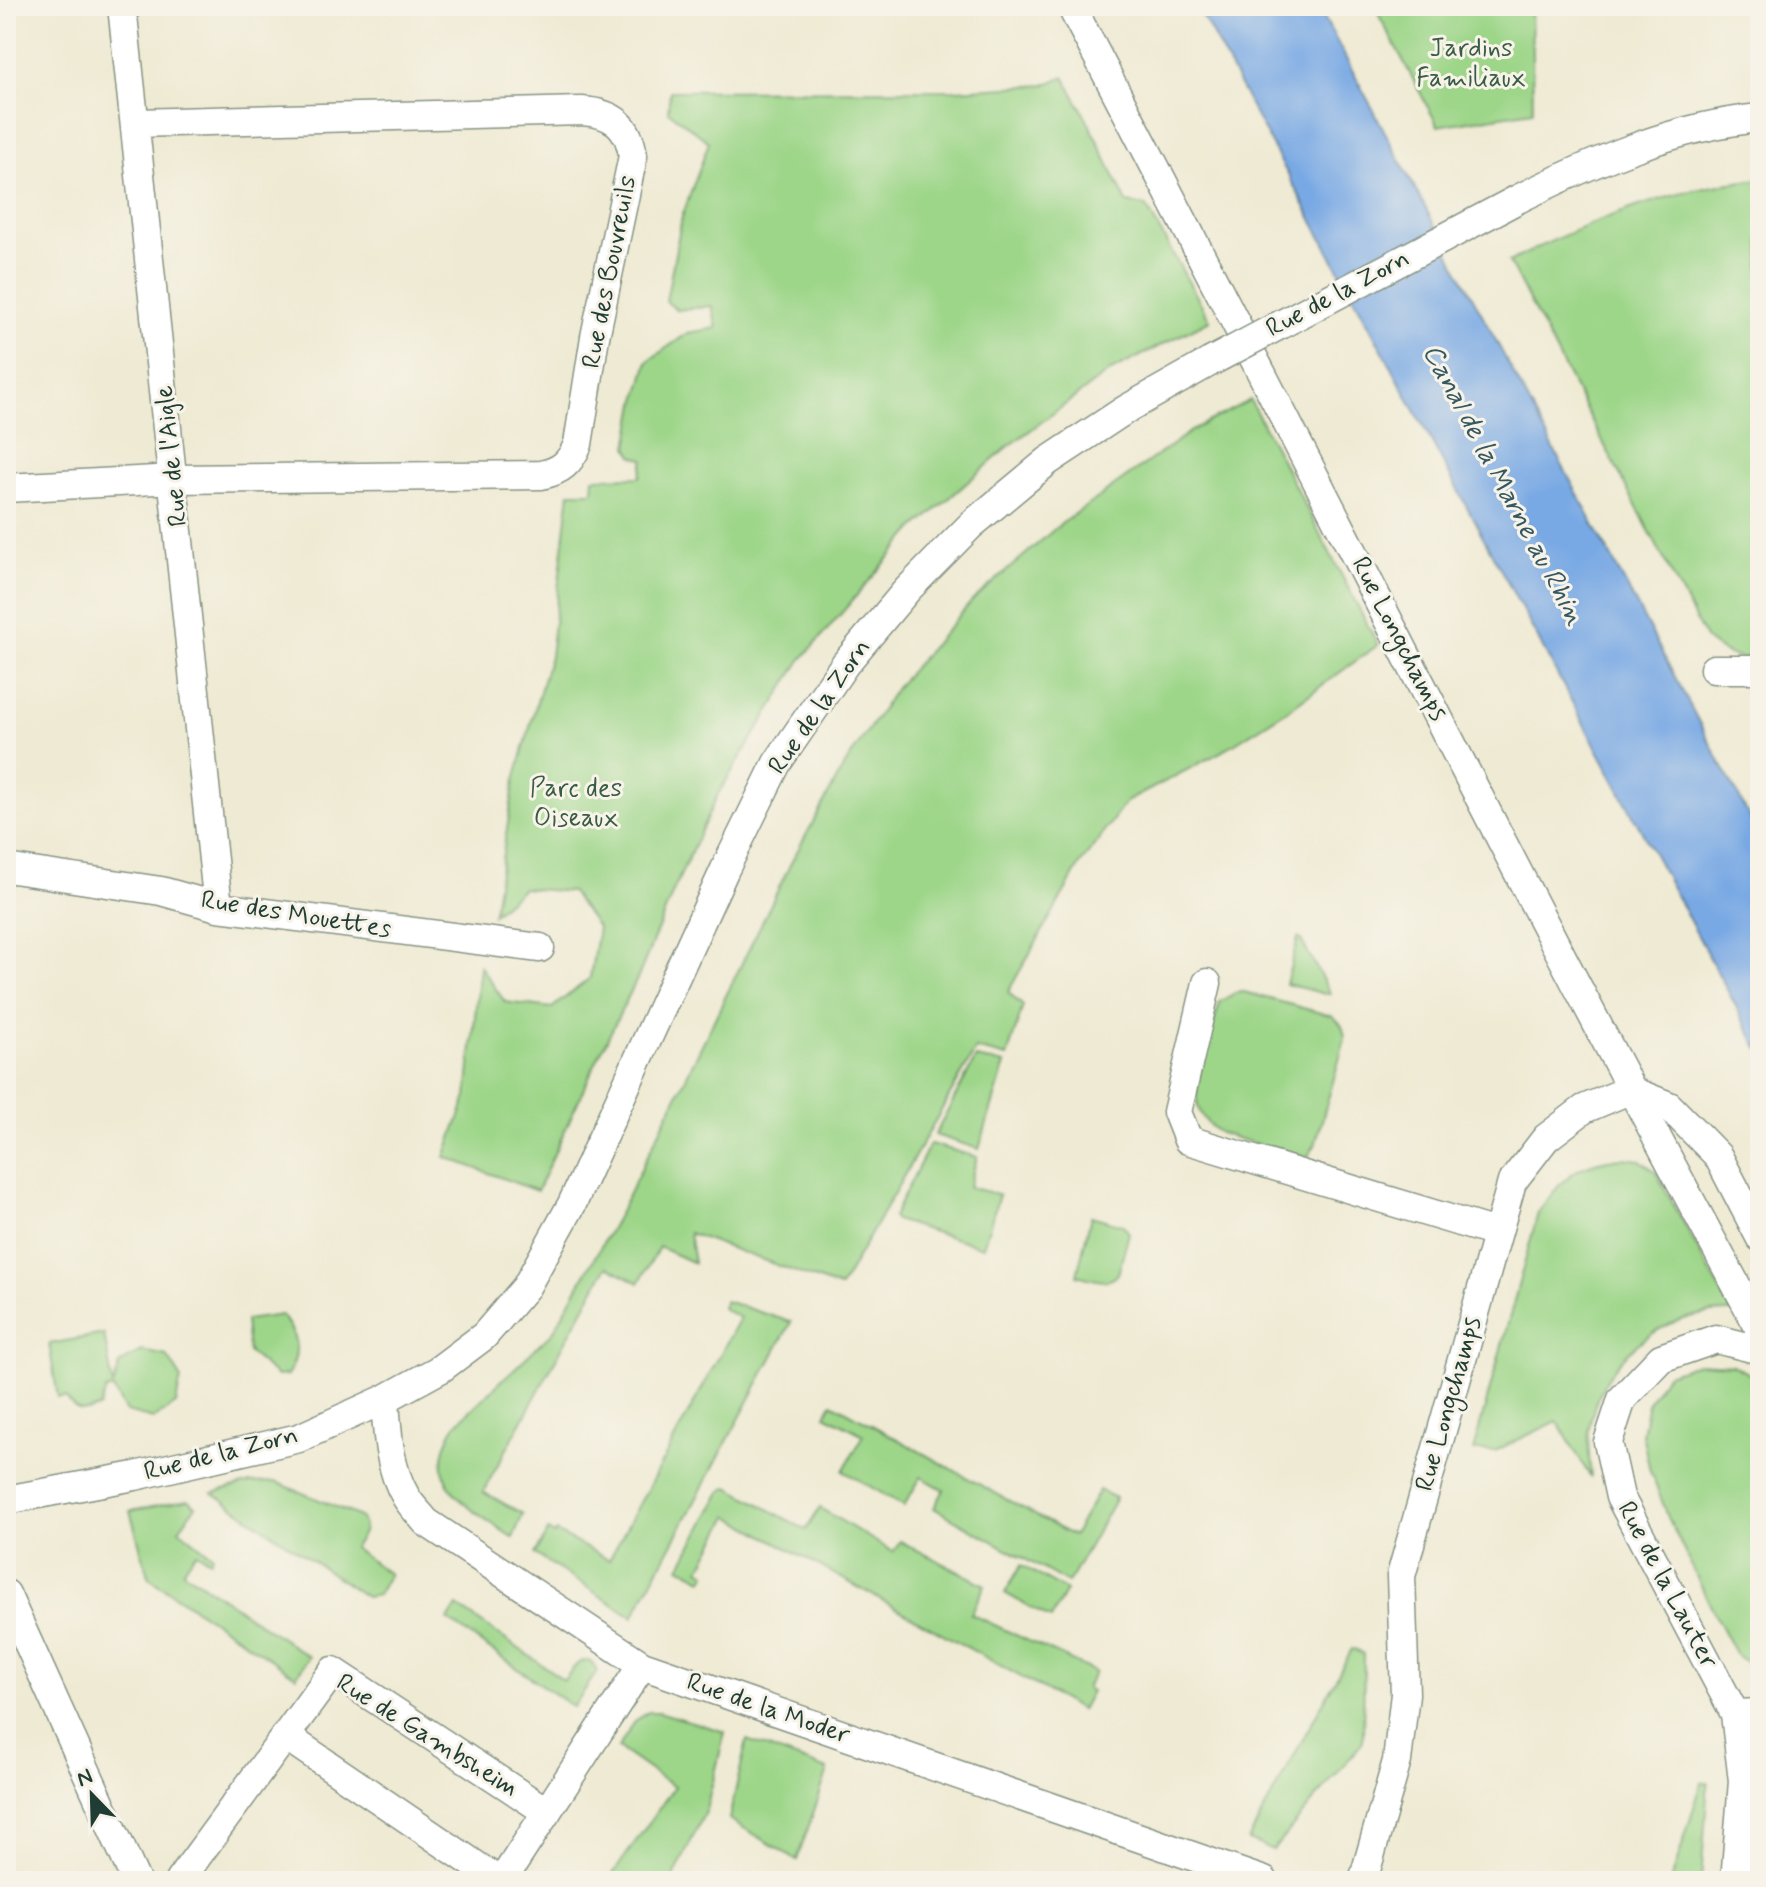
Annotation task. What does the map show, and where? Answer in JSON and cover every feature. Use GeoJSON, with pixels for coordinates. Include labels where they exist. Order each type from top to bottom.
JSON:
{"type":"FeatureCollection","features":[{"type":"Feature","properties":{"kind":"street","name":"Rue de l'Aigle"},"geometry":{"type":"LineString","coordinates":[[122,6],[218,907]]}},
{"type":"Feature","properties":{"kind":"street","name":"Rue Longchamps"},"geometry":{"type":"LineString","coordinates":[[1071,6],[1315,473],[1629,1090],[1584,1109],[1546,1138],[1512,1182],[1401,1576],[1405,1694],[1397,1761],[1363,1881]]}},
{"type":"Feature","properties":{"kind":"street","name":"Rue des Bouvreuils"},"geometry":{"type":"LineString","coordinates":[[136,123],[600,112],[614,117],[625,128],[633,156],[595,337],[578,444],[573,457],[556,472],[541,475],[174,479]]}},
{"type":"Feature","properties":{"kind":"street","name":"Rue de la Zorn"},"geometry":{"type":"LineString","coordinates":[[6,1500],[135,1476],[299,1438],[385,1399],[440,1369],[484,1336],[526,1287],[572,1204],[718,884],[777,763],[845,664],[907,590],[971,525],[1048,461],[1125,410],[1210,362],[1587,164],[1668,137],[1760,118]]}},
{"type":"Feature","properties":{"kind":"street"},"geometry":{"type":"LineString","coordinates":[[6,488],[174,479]]}},
{"type":"Feature","properties":{"kind":"street"},"geometry":{"type":"LineString","coordinates":[[1714,669],[1760,669]]}},
{"type":"Feature","properties":{"kind":"street","name":"Rue des Mouettes"},"geometry":{"type":"LineString","coordinates":[[6,868],[161,891],[218,907],[540,948]]}},
{"type":"Feature","properties":{"kind":"street"},"geometry":{"type":"LineString","coordinates":[[1207,983],[1177,1112],[1188,1140],[1496,1233]]}},
{"type":"Feature","properties":{"kind":"street"},"geometry":{"type":"LineString","coordinates":[[1629,1090],[1669,1106],[1718,1156],[1760,1237]]}},
{"type":"Feature","properties":{"kind":"street"},"geometry":{"type":"LineString","coordinates":[[1629,1090],[1760,1329]]}},
{"type":"Feature","properties":{"kind":"street","name":"Rue de la Lauter"},"geometry":{"type":"LineString","coordinates":[[1735,1881],[1748,1714],[1620,1497],[1608,1442],[1622,1399],[1661,1358],[1716,1339],[1760,1350]]}},
{"type":"Feature","properties":{"kind":"street","name":"Rue de la Moder"},"geometry":{"type":"LineString","coordinates":[[385,1399],[387,1441],[393,1461],[405,1496],[426,1522],[642,1665],[1264,1881]]}},
{"type":"Feature","properties":{"kind":"street"},"geometry":{"type":"LineString","coordinates":[[6,1594],[136,1881]]}},
{"type":"Feature","properties":{"kind":"street","name":"Rue de Gambsheim"},"geometry":{"type":"LineString","coordinates":[[287,1737],[500,1881],[642,1665]]}},
{"type":"Feature","properties":{"kind":"street","name":"Rue de Gambsheim"},"geometry":{"type":"LineString","coordinates":[[179,1881],[333,1671],[547,1812]]}},
{"type":"Feature","properties":{"kind":"green space","name":"Jardins Familiaux"},"geometry":{"type":"Polygon","coordinates":[[[1374,6],[1531,6],[1533,111],[1438,126],[1374,6]]]}},
{"type":"Feature","properties":{"kind":"green space","name":"Parc des Oiseaux"},"geometry":{"type":"Polygon","coordinates":[[[1064,77],[1127,203],[1146,206],[1210,320],[1109,372],[1009,446],[913,530],[801,660],[718,794],[639,975],[537,1191],[445,1157],[467,1097],[480,966],[505,1002],[552,1008],[590,978],[598,928],[571,892],[523,888],[493,914],[515,780],[550,656],[570,492],[593,492],[594,478],[640,477],[644,459],[633,456],[628,447],[648,361],[688,333],[717,328],[712,306],[677,310],[666,301],[682,217],[709,142],[668,111],[670,91],[955,90],[1044,85],[1064,77]]]}},
{"type":"Feature","properties":{"kind":"green space"},"geometry":{"type":"Polygon","coordinates":[[[1760,179],[1760,662],[1731,655],[1705,638],[1509,262],[1569,233],[1631,209],[1694,190],[1760,179]]]}},
{"type":"Feature","properties":{"kind":"green space"},"geometry":{"type":"Polygon","coordinates":[[[1250,400],[1378,645],[1289,709],[1221,752],[1126,802],[1079,866],[1008,992],[1023,1006],[1007,1057],[976,1049],[840,1288],[689,1233],[694,1263],[659,1247],[639,1283],[607,1266],[483,1492],[523,1514],[513,1538],[453,1492],[445,1478],[443,1463],[446,1445],[456,1424],[553,1332],[620,1212],[793,859],[843,768],[898,685],[973,600],[1057,527],[1194,429],[1250,400]]]}},
{"type":"Feature","properties":{"kind":"green space"},"geometry":{"type":"Polygon","coordinates":[[[1298,938],[1301,940],[1330,993],[1286,984],[1298,938]]]}},
{"type":"Feature","properties":{"kind":"green space"},"geometry":{"type":"Polygon","coordinates":[[[1244,992],[1332,1016],[1343,1028],[1345,1039],[1315,1145],[1308,1156],[1292,1155],[1220,1133],[1198,1108],[1198,1082],[1220,1002],[1235,993],[1244,992]]]}},
{"type":"Feature","properties":{"kind":"green space"},"geometry":{"type":"Polygon","coordinates":[[[976,1058],[1005,1064],[979,1149],[935,1135],[976,1058]]]}},
{"type":"Feature","properties":{"kind":"green space"},"geometry":{"type":"Polygon","coordinates":[[[930,1144],[977,1157],[969,1187],[999,1195],[983,1247],[893,1217],[930,1144]]]}},
{"type":"Feature","properties":{"kind":"green space"},"geometry":{"type":"Polygon","coordinates":[[[1623,1158],[1640,1160],[1656,1172],[1732,1312],[1706,1314],[1659,1330],[1620,1361],[1595,1404],[1588,1435],[1591,1478],[1557,1421],[1495,1451],[1473,1451],[1538,1213],[1573,1173],[1594,1163],[1623,1158]]]}},
{"type":"Feature","properties":{"kind":"green space"},"geometry":{"type":"Polygon","coordinates":[[[1091,1216],[1123,1225],[1129,1233],[1118,1274],[1109,1280],[1077,1275],[1091,1216]]]}},
{"type":"Feature","properties":{"kind":"green space"},"geometry":{"type":"Polygon","coordinates":[[[725,1301],[791,1322],[633,1617],[535,1554],[548,1531],[554,1535],[556,1532],[609,1560],[740,1318],[722,1308],[725,1301]]]}},
{"type":"Feature","properties":{"kind":"green space"},"geometry":{"type":"Polygon","coordinates":[[[281,1315],[294,1336],[296,1352],[287,1375],[277,1376],[248,1352],[245,1320],[281,1315]]]}},
{"type":"Feature","properties":{"kind":"green space"},"geometry":{"type":"Polygon","coordinates":[[[104,1334],[113,1387],[120,1364],[142,1351],[167,1356],[181,1378],[176,1404],[153,1419],[126,1412],[113,1389],[106,1390],[100,1407],[89,1411],[76,1409],[66,1397],[58,1398],[49,1344],[104,1334]]]}},
{"type":"Feature","properties":{"kind":"green space"},"geometry":{"type":"Polygon","coordinates":[[[1699,1363],[1732,1365],[1760,1379],[1760,1672],[1736,1655],[1718,1621],[1672,1526],[1650,1471],[1642,1434],[1648,1402],[1667,1374],[1699,1363]]]}},
{"type":"Feature","properties":{"kind":"green space"},"geometry":{"type":"Polygon","coordinates":[[[832,1403],[1073,1536],[1099,1490],[1116,1498],[1068,1583],[934,1508],[944,1490],[921,1477],[904,1506],[843,1471],[864,1435],[825,1415],[832,1403]]]}},
{"type":"Feature","properties":{"kind":"green space"},"geometry":{"type":"Polygon","coordinates":[[[276,1482],[362,1520],[364,1528],[353,1548],[389,1574],[377,1595],[366,1597],[213,1493],[250,1483],[276,1482]]]}},
{"type":"Feature","properties":{"kind":"green space"},"geometry":{"type":"Polygon","coordinates":[[[729,1487],[806,1530],[820,1508],[893,1552],[900,1541],[985,1585],[971,1614],[1095,1672],[1086,1688],[1091,1691],[1081,1710],[729,1516],[700,1569],[707,1573],[703,1579],[680,1567],[721,1492],[729,1487]]]}},
{"type":"Feature","properties":{"kind":"green space"},"geometry":{"type":"Polygon","coordinates":[[[188,1500],[196,1506],[179,1529],[212,1555],[210,1560],[196,1552],[183,1571],[309,1657],[296,1676],[149,1578],[130,1511],[188,1500]]]}},
{"type":"Feature","properties":{"kind":"green space"},"geometry":{"type":"Polygon","coordinates":[[[1021,1565],[1066,1591],[1051,1619],[1005,1593],[1021,1565]]]}},
{"type":"Feature","properties":{"kind":"green space"},"geometry":{"type":"Polygon","coordinates":[[[457,1606],[564,1680],[583,1661],[592,1662],[597,1672],[573,1707],[448,1620],[457,1606]]]}},
{"type":"Feature","properties":{"kind":"green space"},"geometry":{"type":"Polygon","coordinates":[[[1352,1649],[1364,1654],[1363,1742],[1273,1850],[1248,1840],[1352,1649]]]}},
{"type":"Feature","properties":{"kind":"green space"},"geometry":{"type":"Polygon","coordinates":[[[648,1712],[659,1712],[725,1732],[706,1810],[672,1881],[608,1881],[674,1787],[618,1748],[635,1721],[648,1712]]]}},
{"type":"Feature","properties":{"kind":"green space"},"geometry":{"type":"Polygon","coordinates":[[[747,1740],[828,1770],[797,1860],[729,1819],[747,1740]]]}},
{"type":"Feature","properties":{"kind":"green space"},"geometry":{"type":"Polygon","coordinates":[[[1702,1782],[1708,1782],[1701,1881],[1671,1881],[1702,1782]]]}},
{"type":"Feature","properties":{"kind":"water","name":"Canal de la Marne au Rhin"},"geometry":{"type":"Polygon","coordinates":[[[1197,6],[1318,6],[1760,837],[1760,1051],[1197,6]]]}}]}
